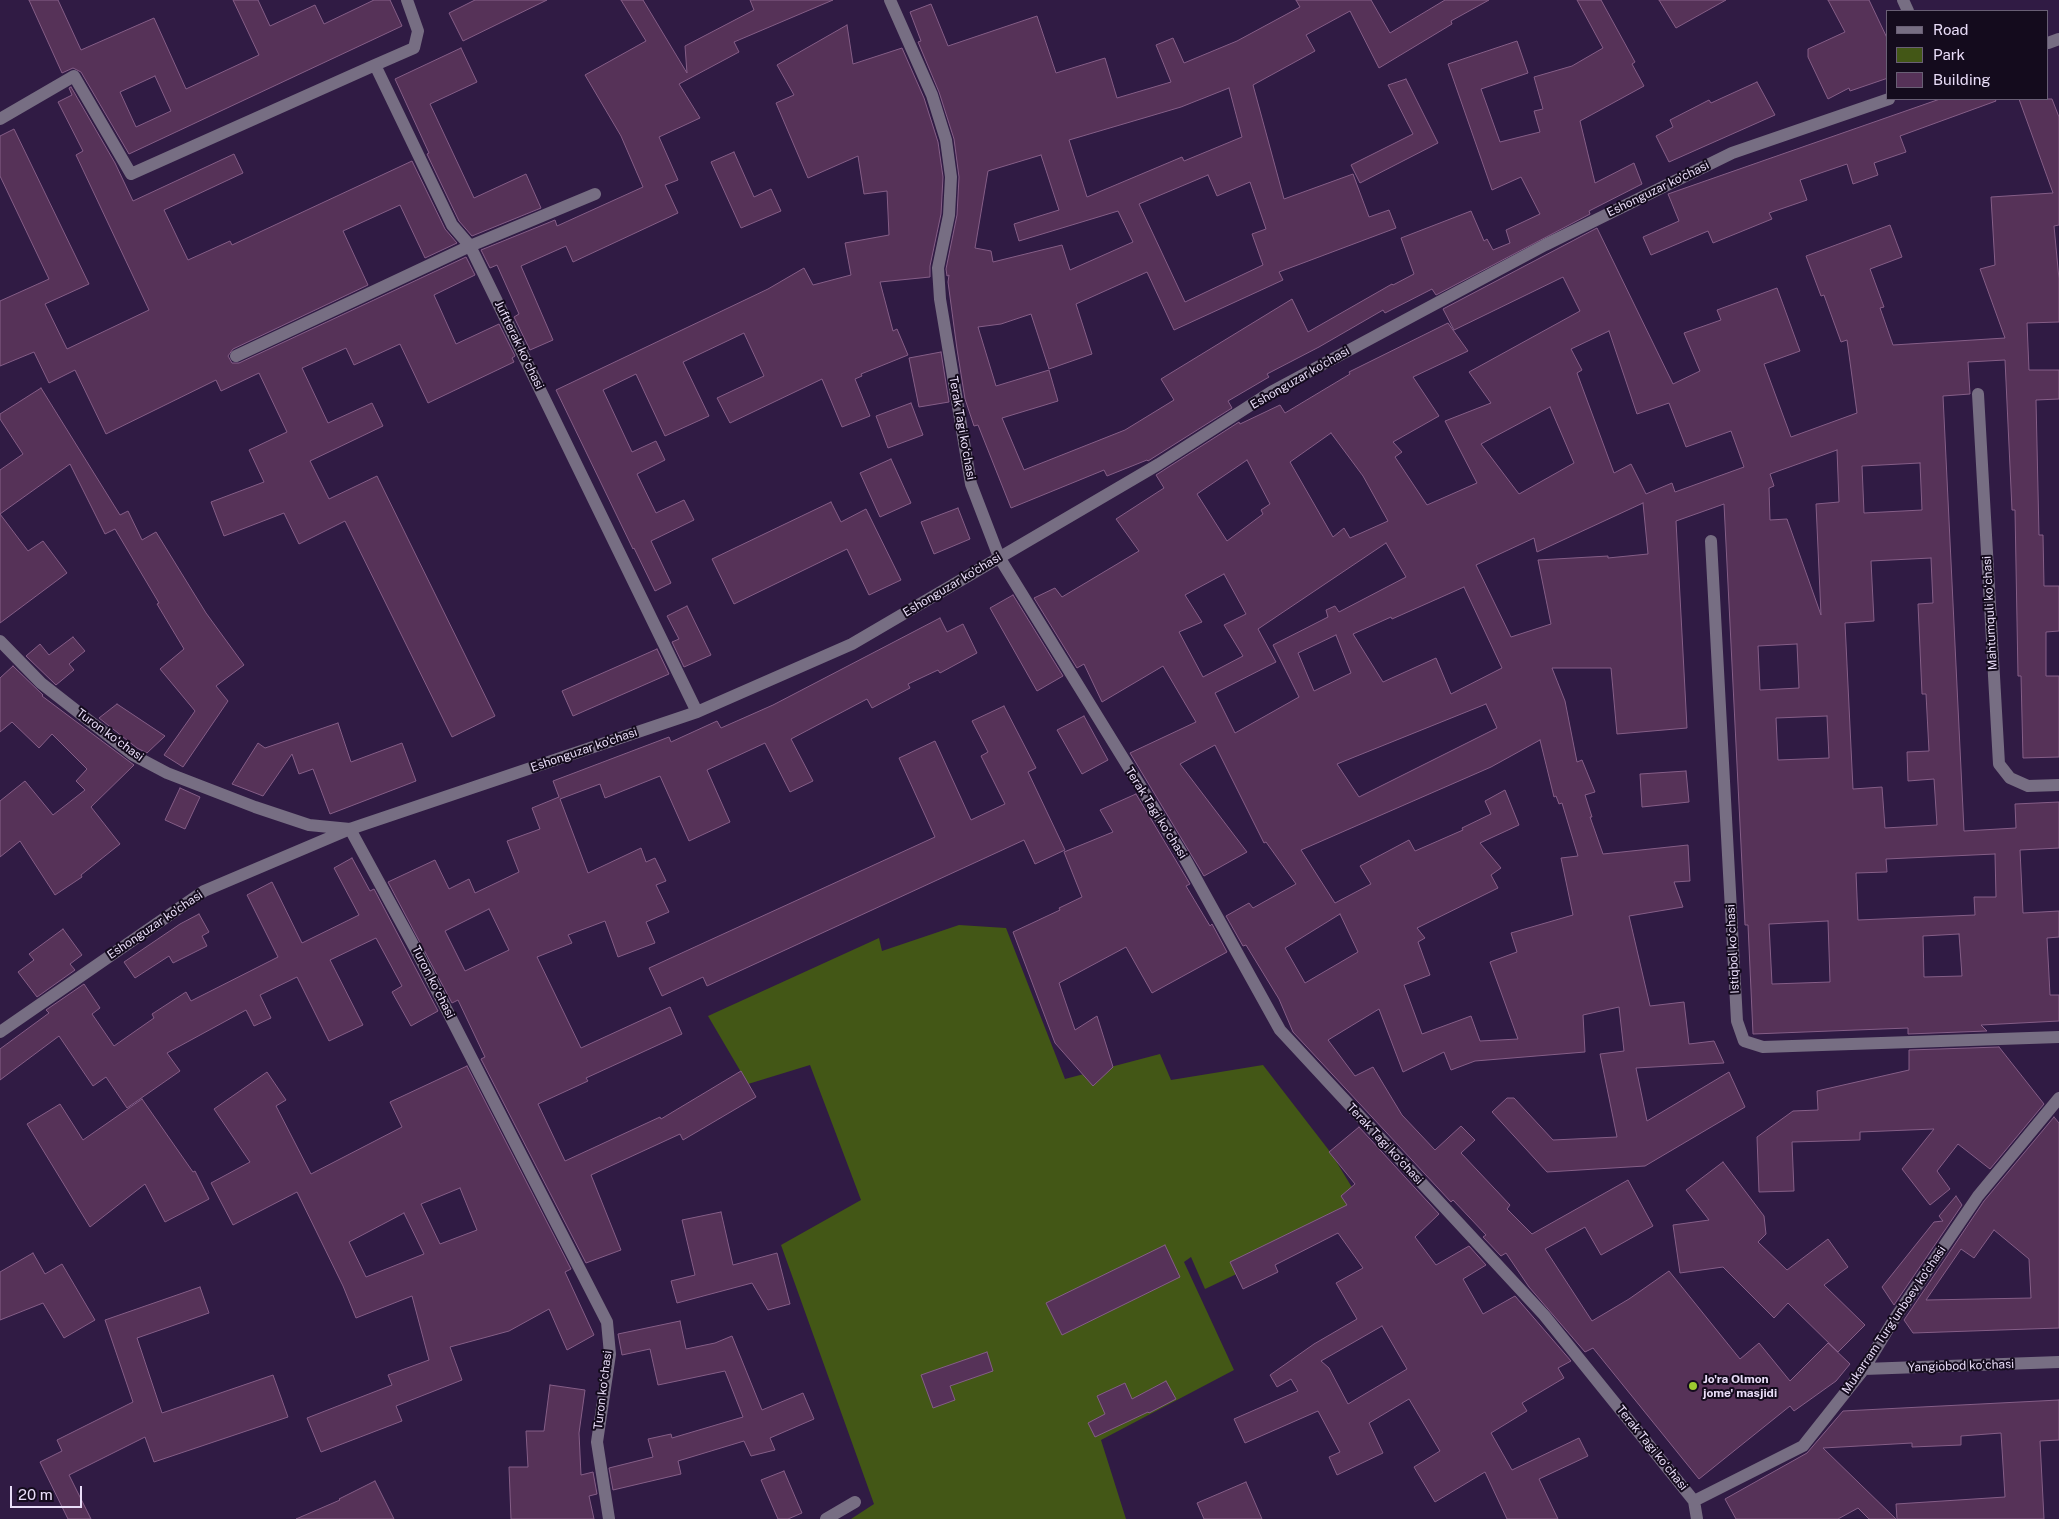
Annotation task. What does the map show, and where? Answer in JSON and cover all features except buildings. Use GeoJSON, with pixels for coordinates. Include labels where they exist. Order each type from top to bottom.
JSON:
{"type":"FeatureCollection","features":[{"type":"Feature","properties":{"kind":"street"},"geometry":{"type":"LineString","coordinates":[[0,119],[74,76],[131,174],[414,48],[418,31],[407,0]]}},
{"type":"Feature","properties":{"kind":"street","name":"Terak Tagi koʻchasi"},"geometry":{"type":"LineString","coordinates":[[890,0],[932,95],[946,140],[951,177],[949,215],[938,268],[940,299],[970,484],[999,557],[1184,857],[1280,1030],[1544,1315],[1694,1501]]}},
{"type":"Feature","properties":{"kind":"street","name":"Juftterak koʻchasi"},"geometry":{"type":"LineString","coordinates":[[375,66],[452,226],[470,246],[697,712]]}},
{"type":"Feature","properties":{"kind":"street","name":"Eshonguzar ko'chasi"},"geometry":{"type":"LineString","coordinates":[[0,1032],[204,891],[350,829],[697,712],[852,644],[1159,464],[1271,392],[1553,241],[1732,154],[1886,100]]}},
{"type":"Feature","properties":{"kind":"street"},"geometry":{"type":"LineString","coordinates":[[236,356],[470,246],[595,194]]}},
{"type":"Feature","properties":{"kind":"street","name":"Mahtumquli koʻchasi"},"geometry":{"type":"LineString","coordinates":[[1978,394],[1999,764],[2010,778],[2028,786],[2059,785]]}},
{"type":"Feature","properties":{"kind":"street","name":"Istiqbol koʻchasi"},"geometry":{"type":"LineString","coordinates":[[1711,541],[1737,1021],[1744,1041],[1763,1047],[2059,1037]]}},
{"type":"Feature","properties":{"kind":"street","name":"Turon koʻchasi"},"geometry":{"type":"LineString","coordinates":[[0,641],[41,682],[133,755],[167,773],[255,807],[309,825],[350,829],[416,950],[607,1322],[610,1354],[596,1442],[610,1519]]}},
{"type":"Feature","properties":{"kind":"street","name":"Mukarram Turg'unboev ko'chasi"},"geometry":{"type":"LineString","coordinates":[[1694,1501],[1803,1446],[1864,1370],[1893,1320],[1978,1196],[2059,1098]]}},
{"type":"Feature","properties":{"kind":"street","name":"Yangiobod koʻchasi"},"geometry":{"type":"LineString","coordinates":[[1864,1370],[2059,1362]]}},
{"type":"Feature","properties":{"kind":"street"},"geometry":{"type":"LineString","coordinates":[[1694,1501],[1697,1519]]}},
{"type":"Feature","properties":{"kind":"street"},"geometry":{"type":"LineString","coordinates":[[826,1519],[855,1502]]}},
{"type":"Feature","properties":{"kind":"green space"},"geometry":{"type":"Polygon","coordinates":[[[959,925],[1006,928],[1065,1079],[1160,1054],[1171,1080],[1263,1065],[1331,1153],[1367,1212],[1205,1289],[1191,1257],[1184,1262],[1234,1370],[1101,1440],[1126,1519],[851,1519],[874,1504],[781,1245],[861,1200],[810,1065],[748,1084],[708,1016],[879,938],[882,951],[959,925]]]}},
{"type":"Feature","properties":{"kind":"place","name":"Jo'ra Olmon jome' masjidi"},"geometry":{"type":"Point","coordinates":[1693,1386]}}]}
